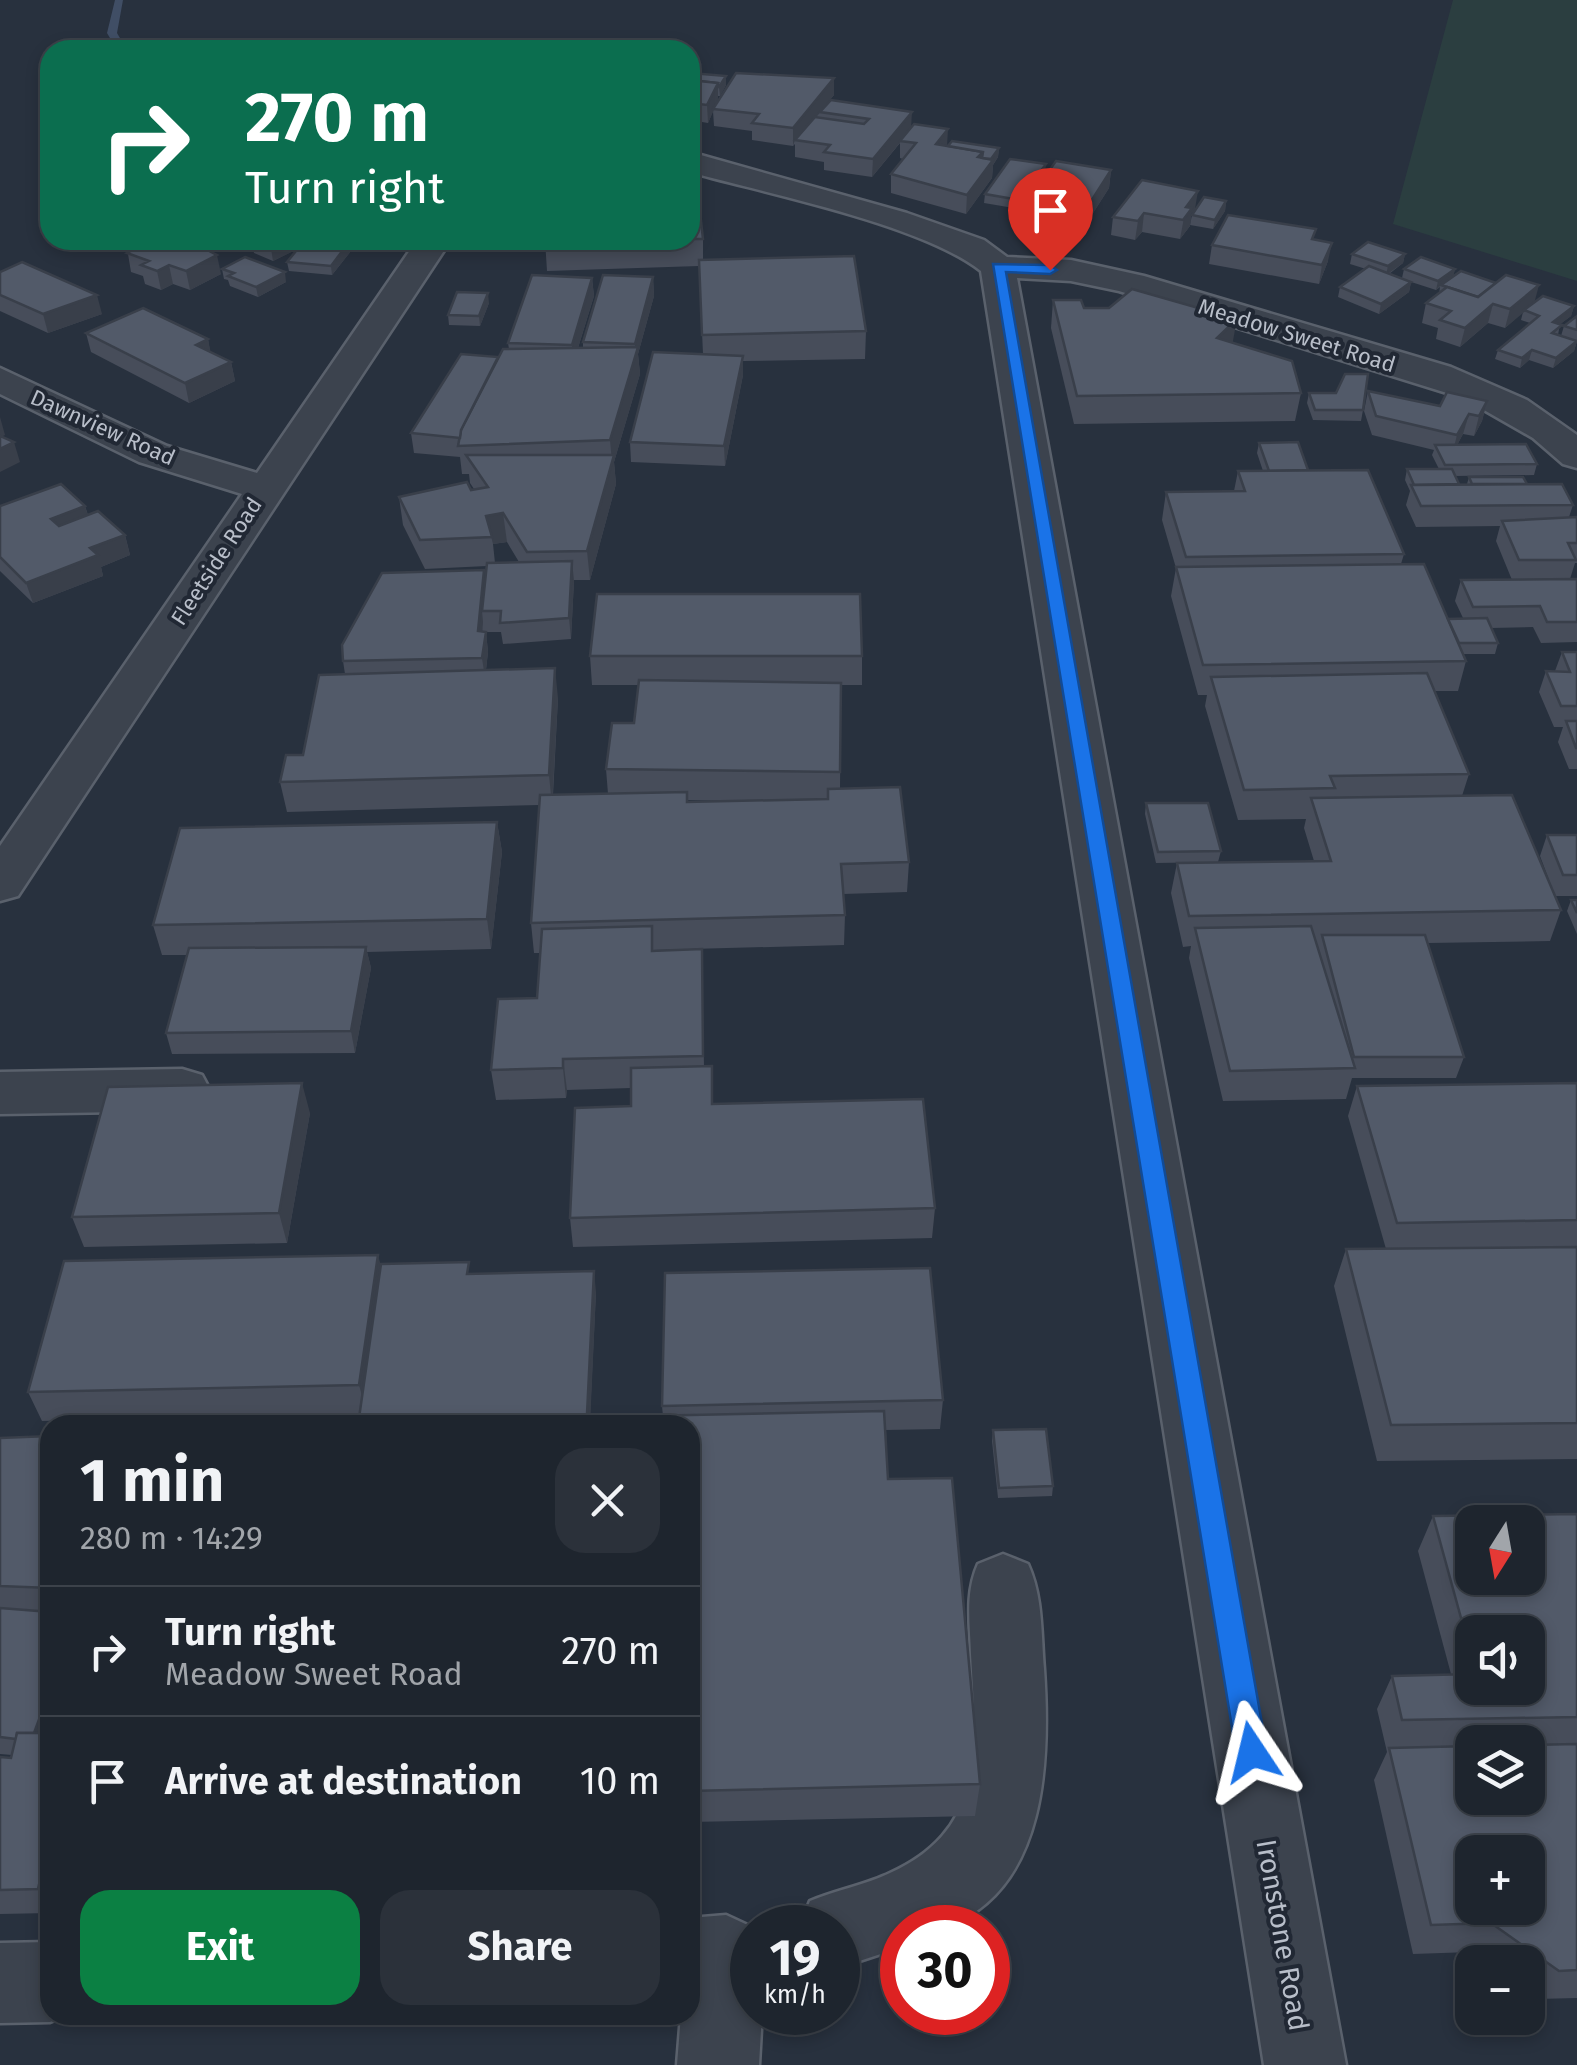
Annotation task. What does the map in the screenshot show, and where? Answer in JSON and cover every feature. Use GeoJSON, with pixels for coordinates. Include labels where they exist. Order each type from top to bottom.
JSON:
{"type":"FeatureCollection","features":[{"type":"Feature","properties":{"kind":"street"},"geometry":{"type":"LineString","coordinates":[[700,165],[895,220],[972,247],[998,267]]}},
{"type":"Feature","properties":{"kind":"street","name":"Fleetside Road"},"geometry":{"type":"LineString","coordinates":[[0,884],[427,250]]}},
{"type":"Feature","properties":{"kind":"street","name":"Meadow Sweet Road"},"geometry":{"type":"LineString","coordinates":[[998,267],[1077,272],[1131,284],[1434,377],[1486,395],[1534,422],[1577,456]]}},
{"type":"Feature","properties":{"kind":"street","name":"Ironstone Road"},"geometry":{"type":"LineString","coordinates":[[998,267],[1305,2065]]}},
{"type":"Feature","properties":{"kind":"street","name":"Dawnview Road"},"geometry":{"type":"LineString","coordinates":[[0,380],[153,454],[265,488]]}},
{"type":"Feature","properties":{"kind":"street"},"geometry":{"type":"LineString","coordinates":[[0,1092],[236,1089]]}},
{"type":"Feature","properties":{"kind":"street"},"geometry":{"type":"LineString","coordinates":[[860,1924],[893,1916],[937,1895],[978,1857],[1002,1818],[1011,1776],[1004,1586]]}},
{"type":"Feature","properties":{"kind":"street"},"geometry":{"type":"LineString","coordinates":[[718,2065],[723,1954]]}},
{"type":"Feature","properties":{"kind":"street"},"geometry":{"type":"LineString","coordinates":[[0,1983],[40,1982]]}},
{"type":"Feature","properties":{"kind":"shaded area"},"geometry":{"type":"Polygon","coordinates":[[[1453,0],[1577,0],[1577,281],[1393,224],[1453,0]]]}},
{"type":"Feature","properties":{"kind":"building"},"geometry":{"type":"Polygon","coordinates":[[[736,73],[834,78],[793,128],[752,123],[759,114],[713,109],[736,73]]]}},
{"type":"Feature","properties":{"kind":"building"},"geometry":{"type":"Polygon","coordinates":[[[700,74],[726,76],[719,87],[718,83],[700,81],[700,74]]]}},
{"type":"Feature","properties":{"kind":"building"},"geometry":{"type":"Polygon","coordinates":[[[700,81],[718,83],[707,105],[700,104],[700,81]]]}},
{"type":"Feature","properties":{"kind":"building"},"geometry":{"type":"Polygon","coordinates":[[[831,100],[912,112],[873,159],[824,152],[830,145],[795,140],[815,117],[864,124],[869,119],[820,112],[831,100]]]}},
{"type":"Feature","properties":{"kind":"building"},"geometry":{"type":"Polygon","coordinates":[[[914,124],[948,129],[936,144],[983,152],[978,157],[993,160],[967,195],[891,174],[916,143],[900,141],[914,124]]]}},
{"type":"Feature","properties":{"kind":"building"},"geometry":{"type":"Polygon","coordinates":[[[952,141],[999,148],[991,159],[982,158],[983,152],[948,146],[952,141]]]}},
{"type":"Feature","properties":{"kind":"building"},"geometry":{"type":"Polygon","coordinates":[[[1010,159],[1046,164],[1020,200],[985,194],[1010,159]]]}},
{"type":"Feature","properties":{"kind":"building"},"geometry":{"type":"Polygon","coordinates":[[[1056,161],[1111,170],[1081,217],[1023,207],[1056,161]]]}},
{"type":"Feature","properties":{"kind":"building"},"geometry":{"type":"Polygon","coordinates":[[[1142,180],[1198,191],[1186,207],[1192,208],[1183,220],[1144,213],[1138,221],[1113,217],[1142,180]]]}},
{"type":"Feature","properties":{"kind":"building"},"geometry":{"type":"Polygon","coordinates":[[[1204,197],[1226,201],[1215,220],[1192,215],[1204,197]]]}},
{"type":"Feature","properties":{"kind":"building"},"geometry":{"type":"Polygon","coordinates":[[[1228,215],[1316,229],[1312,239],[1332,243],[1322,265],[1212,245],[1228,215]]]}},
{"type":"Feature","properties":{"kind":"building"},"geometry":{"type":"Polygon","coordinates":[[[1368,242],[1405,254],[1388,266],[1352,254],[1368,242]]]}},
{"type":"Feature","properties":{"kind":"building"},"geometry":{"type":"Polygon","coordinates":[[[207,250],[217,255],[186,271],[169,265],[157,271],[141,265],[149,261],[127,253],[207,250]]]}},
{"type":"Feature","properties":{"kind":"building"},"geometry":{"type":"Polygon","coordinates":[[[297,250],[343,250],[331,266],[287,262],[297,250]]]}},
{"type":"Feature","properties":{"kind":"building"},"geometry":{"type":"Polygon","coordinates":[[[854,256],[866,331],[702,335],[699,260],[854,256]]]}},
{"type":"Feature","properties":{"kind":"building"},"geometry":{"type":"Polygon","coordinates":[[[245,257],[285,272],[256,287],[228,276],[234,273],[222,269],[245,257]]]}},
{"type":"Feature","properties":{"kind":"building"},"geometry":{"type":"Polygon","coordinates":[[[1421,257],[1455,269],[1438,281],[1404,269],[1421,257]]]}},
{"type":"Feature","properties":{"kind":"building"},"geometry":{"type":"Polygon","coordinates":[[[22,262],[97,295],[43,314],[0,295],[0,272],[22,262]]]}},
{"type":"Feature","properties":{"kind":"building"},"geometry":{"type":"Polygon","coordinates":[[[1369,266],[1411,282],[1381,304],[1340,287],[1369,266]]]}},
{"type":"Feature","properties":{"kind":"building"},"geometry":{"type":"Polygon","coordinates":[[[1461,271],[1496,283],[1478,297],[1441,285],[1461,271]]]}},
{"type":"Feature","properties":{"kind":"building"},"geometry":{"type":"Polygon","coordinates":[[[532,275],[592,278],[572,345],[508,343],[532,275]]]}},
{"type":"Feature","properties":{"kind":"building"},"geometry":{"type":"Polygon","coordinates":[[[603,275],[653,277],[635,344],[583,342],[603,275]]]}},
{"type":"Feature","properties":{"kind":"building"},"geometry":{"type":"Polygon","coordinates":[[[1506,275],[1539,285],[1510,309],[1493,304],[1465,328],[1440,320],[1451,311],[1426,303],[1447,287],[1478,297],[1506,275]]]}},
{"type":"Feature","properties":{"kind":"building"},"geometry":{"type":"Polygon","coordinates":[[[1132,289],[1237,319],[1217,338],[1292,361],[1301,393],[1077,396],[1053,300],[1081,300],[1084,308],[1109,308],[1132,289]]]}},
{"type":"Feature","properties":{"kind":"building"},"geometry":{"type":"Polygon","coordinates":[[[457,292],[488,293],[479,316],[448,315],[457,292]]]}},
{"type":"Feature","properties":{"kind":"building"},"geometry":{"type":"Polygon","coordinates":[[[1543,296],[1574,306],[1553,322],[1562,325],[1552,333],[1577,341],[1556,358],[1532,350],[1522,358],[1498,350],[1539,316],[1524,310],[1543,296]]]}},
{"type":"Feature","properties":{"kind":"building"},"geometry":{"type":"Polygon","coordinates":[[[143,308],[208,339],[196,345],[231,362],[185,383],[86,333],[143,308]]]}},
{"type":"Feature","properties":{"kind":"building"},"geometry":{"type":"Polygon","coordinates":[[[1577,316],[1577,330],[1564,326],[1577,316]]]}},
{"type":"Feature","properties":{"kind":"building"},"geometry":{"type":"Polygon","coordinates":[[[638,347],[610,440],[458,446],[461,430],[503,349],[638,347]]]}},
{"type":"Feature","properties":{"kind":"building"},"geometry":{"type":"Polygon","coordinates":[[[653,352],[743,356],[724,446],[630,442],[653,352]]]}},
{"type":"Feature","properties":{"kind":"building"},"geometry":{"type":"Polygon","coordinates":[[[461,354],[498,357],[460,438],[411,433],[461,354]]]}},
{"type":"Feature","properties":{"kind":"building"},"geometry":{"type":"Polygon","coordinates":[[[1345,374],[1368,374],[1363,410],[1315,410],[1309,393],[1336,393],[1345,374]]]}},
{"type":"Feature","properties":{"kind":"building"},"geometry":{"type":"Polygon","coordinates":[[[1368,391],[1440,406],[1447,392],[1487,401],[1479,416],[1469,414],[1457,435],[1376,416],[1368,391]]]}},
{"type":"Feature","properties":{"kind":"building"},"geometry":{"type":"Polygon","coordinates":[[[0,436],[14,442],[0,449],[0,436]]]}},
{"type":"Feature","properties":{"kind":"building"},"geometry":{"type":"Polygon","coordinates":[[[1298,442],[1308,470],[1269,471],[1259,443],[1298,442]]]}},
{"type":"Feature","properties":{"kind":"building"},"geometry":{"type":"Polygon","coordinates":[[[1526,444],[1537,464],[1445,465],[1435,445],[1526,444]]]}},
{"type":"Feature","properties":{"kind":"building"},"geometry":{"type":"Polygon","coordinates":[[[466,455],[614,455],[587,551],[527,552],[503,513],[486,516],[492,537],[420,540],[399,497],[467,482],[471,490],[488,487],[466,455]]]}},
{"type":"Feature","properties":{"kind":"building"},"geometry":{"type":"Polygon","coordinates":[[[1407,469],[1452,469],[1459,484],[1414,485],[1407,469]]]}},
{"type":"Feature","properties":{"kind":"building"},"geometry":{"type":"Polygon","coordinates":[[[1368,470],[1404,554],[1186,557],[1166,492],[1245,491],[1238,471],[1368,470]]]}},
{"type":"Feature","properties":{"kind":"building"},"geometry":{"type":"Polygon","coordinates":[[[1469,477],[1523,477],[1527,484],[1472,484],[1469,477]]]}},
{"type":"Feature","properties":{"kind":"building"},"geometry":{"type":"Polygon","coordinates":[[[61,484],[85,506],[51,519],[59,526],[98,511],[125,535],[90,548],[98,555],[26,583],[0,557],[0,506],[61,484]]]}},
{"type":"Feature","properties":{"kind":"building"},"geometry":{"type":"Polygon","coordinates":[[[1562,484],[1573,505],[1421,506],[1411,485],[1562,484]]]}},
{"type":"Feature","properties":{"kind":"building"},"geometry":{"type":"Polygon","coordinates":[[[1577,517],[1577,543],[1568,543],[1576,560],[1519,560],[1502,521],[1577,517]]]}},
{"type":"Feature","properties":{"kind":"building"},"geometry":{"type":"Polygon","coordinates":[[[572,561],[569,618],[500,623],[501,611],[482,611],[487,563],[572,561]]]}},
{"type":"Feature","properties":{"kind":"building"},"geometry":{"type":"Polygon","coordinates":[[[1424,564],[1466,661],[1203,665],[1176,567],[1424,564]]]}},
{"type":"Feature","properties":{"kind":"building"},"geometry":{"type":"Polygon","coordinates":[[[484,570],[478,631],[486,632],[482,658],[343,661],[342,645],[382,573],[484,570]]]}},
{"type":"Feature","properties":{"kind":"building"},"geometry":{"type":"Polygon","coordinates":[[[1577,579],[1577,622],[1547,622],[1540,606],[1473,607],[1461,580],[1577,579]]]}},
{"type":"Feature","properties":{"kind":"building"},"geometry":{"type":"Polygon","coordinates":[[[597,594],[860,594],[862,656],[590,656],[597,594]]]}},
{"type":"Feature","properties":{"kind":"building"},"geometry":{"type":"Polygon","coordinates":[[[1487,618],[1498,643],[1459,643],[1448,619],[1487,618]]]}},
{"type":"Feature","properties":{"kind":"building"},"geometry":{"type":"Polygon","coordinates":[[[1562,652],[1577,652],[1577,706],[1561,706],[1546,671],[1570,672],[1562,652]]]}},
{"type":"Feature","properties":{"kind":"building"},"geometry":{"type":"Polygon","coordinates":[[[555,668],[549,775],[280,782],[286,755],[303,755],[319,675],[555,668]]]}},
{"type":"Feature","properties":{"kind":"building"},"geometry":{"type":"Polygon","coordinates":[[[1427,673],[1469,774],[1330,776],[1335,788],[1244,790],[1211,677],[1427,673]]]}},
{"type":"Feature","properties":{"kind":"building"},"geometry":{"type":"Polygon","coordinates":[[[639,680],[841,683],[840,772],[606,769],[612,723],[634,723],[639,680]]]}},
{"type":"Feature","properties":{"kind":"building"},"geometry":{"type":"Polygon","coordinates":[[[1566,721],[1577,721],[1577,748],[1576,748],[1566,721]]]}},
{"type":"Feature","properties":{"kind":"building"},"geometry":{"type":"Polygon","coordinates":[[[900,787],[909,862],[841,864],[845,915],[531,923],[540,795],[687,792],[687,802],[828,799],[828,789],[900,787]]]}},
{"type":"Feature","properties":{"kind":"building"},"geometry":{"type":"Polygon","coordinates":[[[1512,795],[1561,910],[1189,916],[1177,863],[1331,861],[1311,798],[1512,795]]]}},
{"type":"Feature","properties":{"kind":"building"},"geometry":{"type":"Polygon","coordinates":[[[1146,803],[1208,803],[1221,851],[1158,852],[1146,803]]]}},
{"type":"Feature","properties":{"kind":"building"},"geometry":{"type":"Polygon","coordinates":[[[497,822],[487,919],[153,925],[180,828],[497,822]]]}},
{"type":"Feature","properties":{"kind":"building"},"geometry":{"type":"Polygon","coordinates":[[[1547,835],[1577,835],[1577,875],[1563,875],[1547,835]]]}},
{"type":"Feature","properties":{"kind":"building"},"geometry":{"type":"Polygon","coordinates":[[[652,926],[652,951],[702,949],[703,1056],[563,1059],[563,1068],[491,1070],[498,999],[537,998],[542,929],[652,926]]]}},
{"type":"Feature","properties":{"kind":"building"},"geometry":{"type":"Polygon","coordinates":[[[1311,926],[1355,1068],[1230,1071],[1195,928],[1311,926]]]}},
{"type":"Feature","properties":{"kind":"building"},"geometry":{"type":"Polygon","coordinates":[[[1322,935],[1425,935],[1464,1057],[1354,1057],[1322,935]]]}},
{"type":"Feature","properties":{"kind":"building"},"geometry":{"type":"Polygon","coordinates":[[[366,947],[351,1031],[166,1033],[189,948],[366,947]]]}},
{"type":"Feature","properties":{"kind":"building"},"geometry":{"type":"Polygon","coordinates":[[[712,1066],[712,1104],[923,1099],[935,1208],[570,1218],[575,1108],[631,1106],[631,1068],[712,1066]]]}},
{"type":"Feature","properties":{"kind":"building"},"geometry":{"type":"Polygon","coordinates":[[[302,1083],[279,1213],[72,1217],[108,1087],[302,1083]]]}},
{"type":"Feature","properties":{"kind":"building"},"geometry":{"type":"Polygon","coordinates":[[[1577,1083],[1577,1220],[1397,1223],[1357,1086],[1577,1083]]]}},
{"type":"Feature","properties":{"kind":"building"},"geometry":{"type":"Polygon","coordinates":[[[1577,1247],[1577,1423],[1391,1425],[1346,1249],[1577,1247]]]}},
{"type":"Feature","properties":{"kind":"building"},"geometry":{"type":"Polygon","coordinates":[[[378,1255],[359,1385],[28,1392],[64,1261],[378,1255]]]}},
{"type":"Feature","properties":{"kind":"building"},"geometry":{"type":"Polygon","coordinates":[[[469,1262],[467,1274],[594,1271],[587,1414],[359,1415],[381,1264],[469,1262]]]}},
{"type":"Feature","properties":{"kind":"building"},"geometry":{"type":"Polygon","coordinates":[[[930,1268],[943,1400],[662,1406],[665,1273],[930,1268]]]}},
{"type":"Feature","properties":{"kind":"building"},"geometry":{"type":"Polygon","coordinates":[[[884,1411],[888,1479],[952,1478],[980,1784],[700,1791],[700,1415],[688,1415],[884,1411]]]}},
{"type":"Feature","properties":{"kind":"building"},"geometry":{"type":"Polygon","coordinates":[[[1046,1429],[1053,1486],[999,1488],[993,1430],[1046,1429]]]}},
{"type":"Feature","properties":{"kind":"building"},"geometry":{"type":"Polygon","coordinates":[[[40,1436],[40,1588],[0,1586],[0,1438],[40,1436]]]}},
{"type":"Feature","properties":{"kind":"building"},"geometry":{"type":"Polygon","coordinates":[[[1545,1514],[1577,1514],[1577,1717],[1402,1720],[1392,1676],[1455,1674],[1455,1705],[1545,1705],[1545,1615],[1460,1615],[1433,1516],[1455,1516],[1455,1595],[1545,1595],[1545,1514]]]}},
{"type":"Feature","properties":{"kind":"building"},"geometry":{"type":"Polygon","coordinates":[[[0,1608],[40,1611],[40,1717],[34,1733],[17,1733],[16,1739],[0,1737],[0,1608]]]}},
{"type":"Feature","properties":{"kind":"building"},"geometry":{"type":"Polygon","coordinates":[[[17,1733],[40,1733],[38,1889],[0,1890],[0,1757],[11,1758],[17,1733]]]}},
{"type":"Feature","properties":{"kind":"building"},"geometry":{"type":"Polygon","coordinates":[[[1577,1744],[1577,1970],[1559,1971],[1545,1961],[1545,1945],[1522,1945],[1494,1925],[1545,1925],[1545,1835],[1455,1835],[1455,1924],[1431,1925],[1389,1748],[1455,1746],[1455,1815],[1545,1815],[1545,1745],[1577,1744]]]}},
{"type":"Feature","properties":{"kind":"waterway"},"geometry":{"type":"LineString","coordinates":[[116,40],[112,33],[119,0]]}},
{"type":"Feature","properties":{"kind":"route"},"geometry":{"type":"LineString","coordinates":[[1050,270],[998,267],[1252,1752]]}}]}
